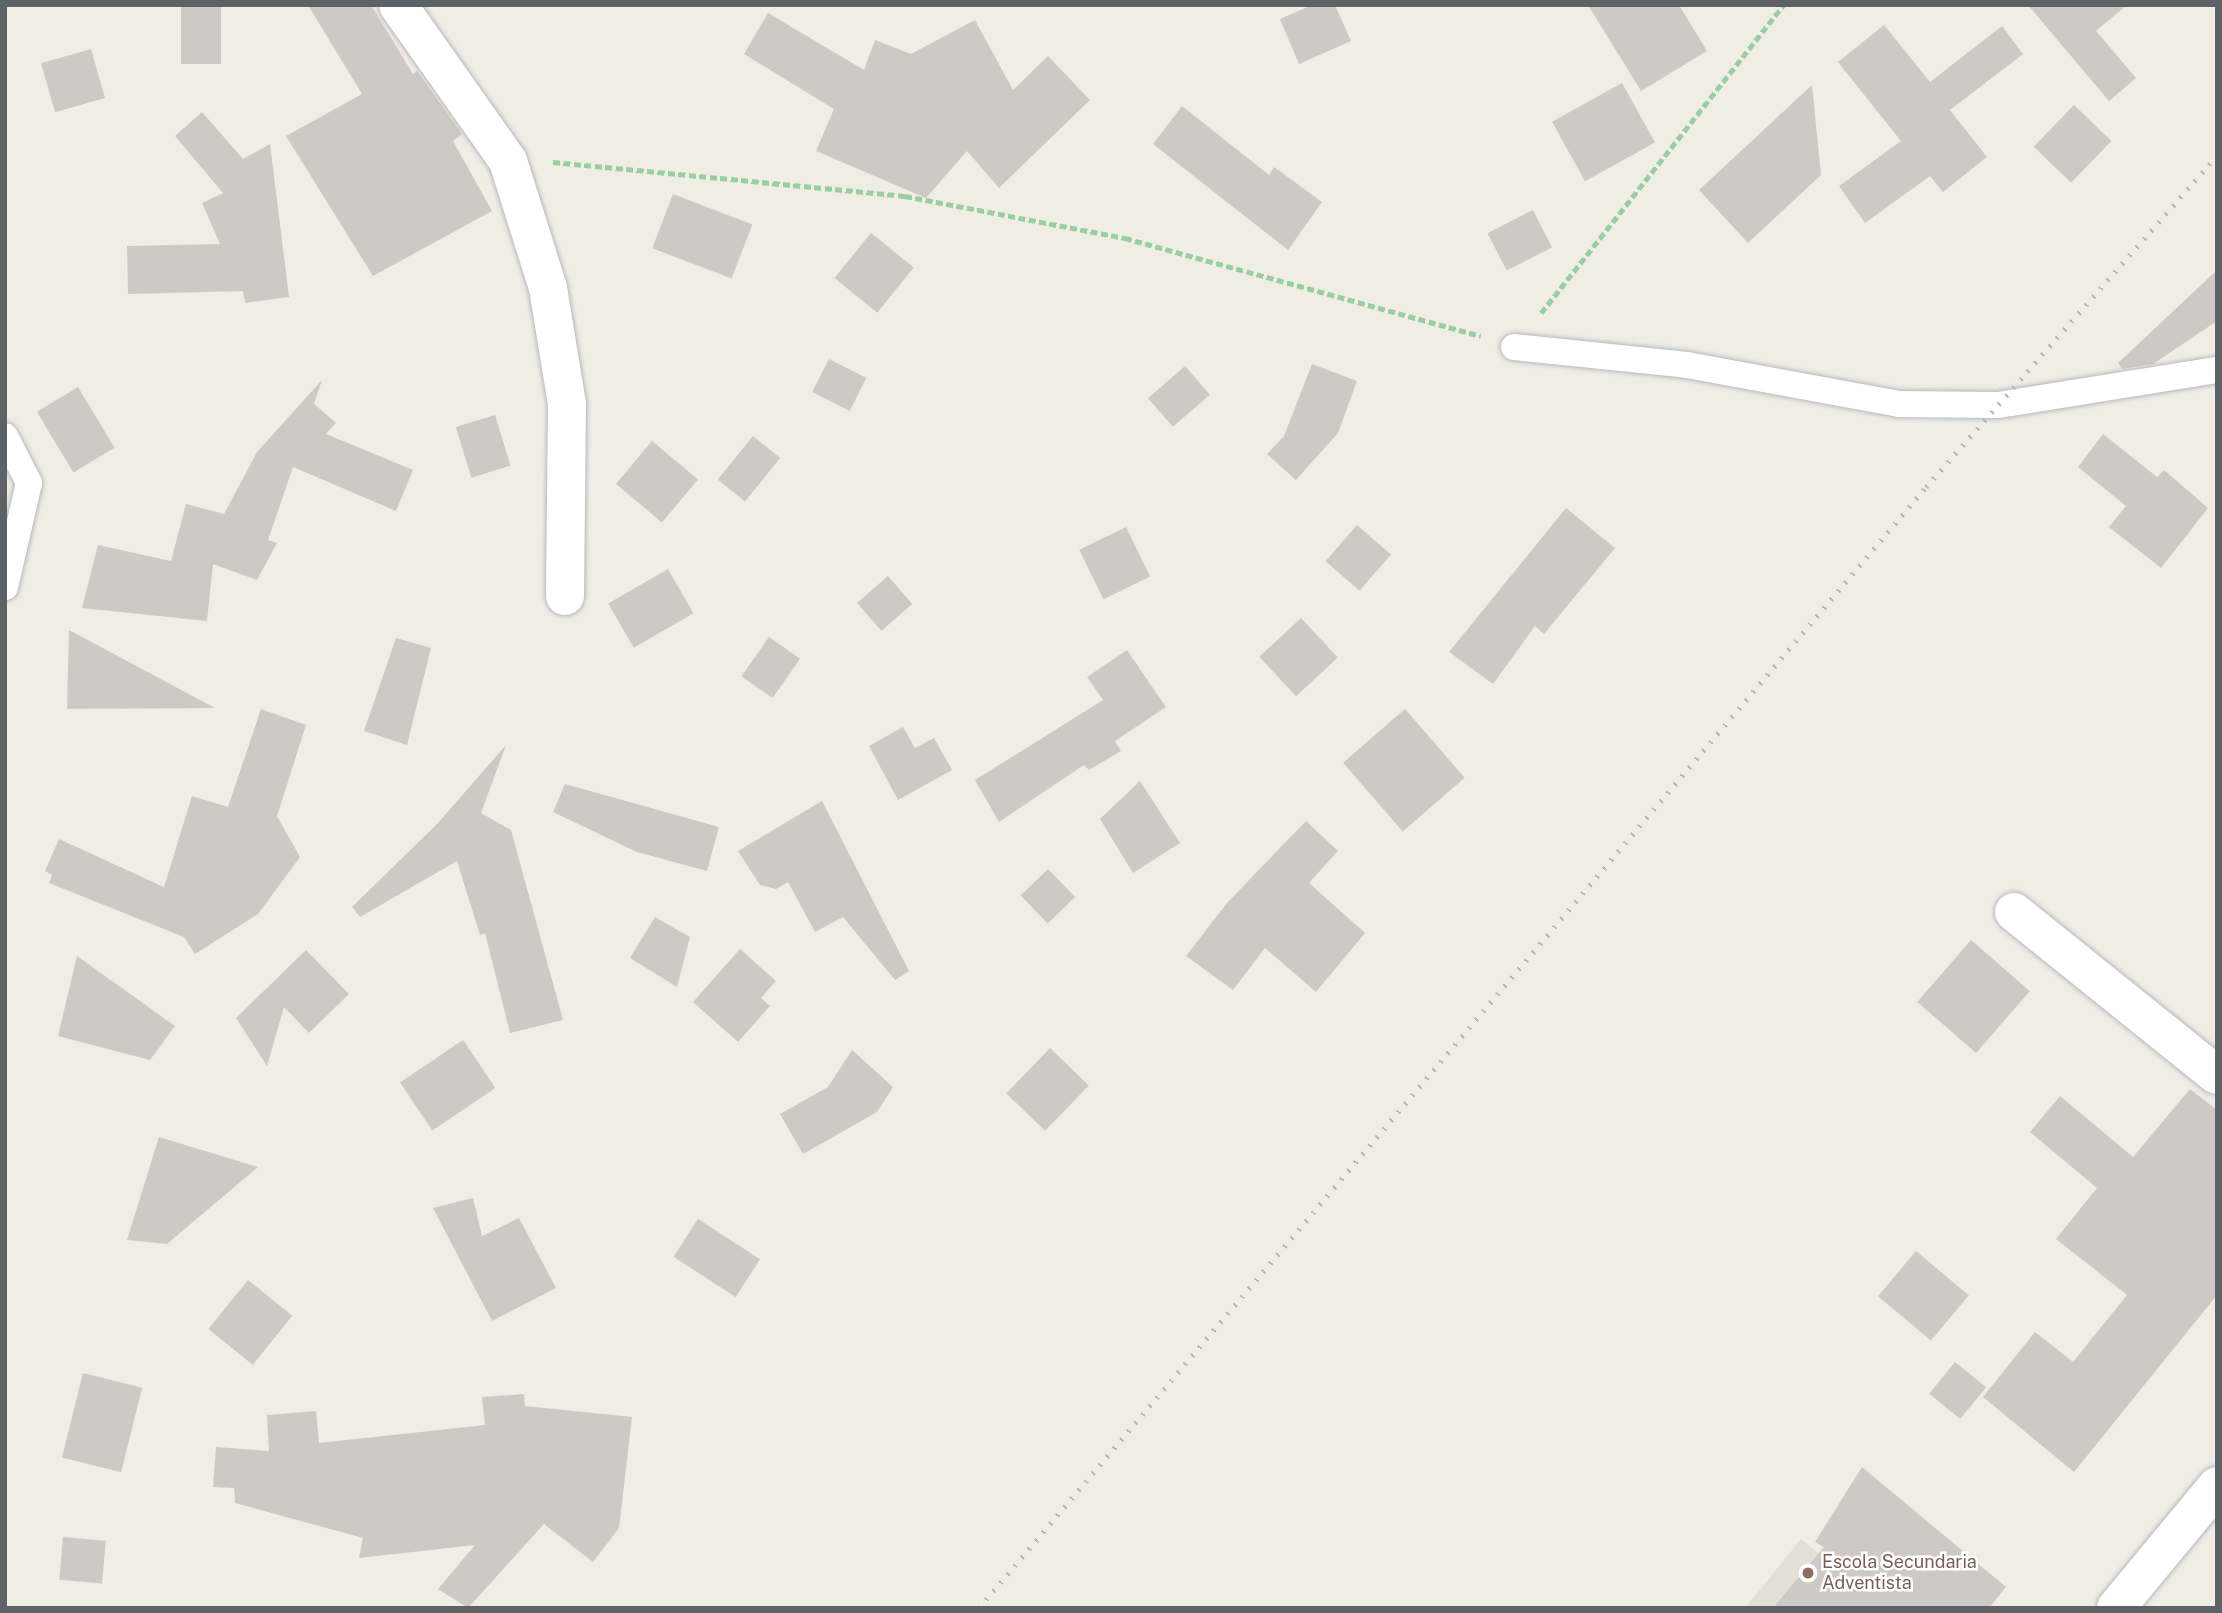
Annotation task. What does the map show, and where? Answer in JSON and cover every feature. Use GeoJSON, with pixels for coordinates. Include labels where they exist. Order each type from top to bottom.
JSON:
{"type":"FeatureCollection","features":[{"type":"Feature","properties":{"kind":"street"},"geometry":{"type":"LineString","coordinates":[[398,5],[508,161],[548,288],[567,404],[565,596]]}},
{"type":"Feature","properties":{"kind":"street"},"geometry":{"type":"LineString","coordinates":[[2014,912],[2217,1074]]}},
{"type":"Feature","properties":{"kind":"street"},"geometry":{"type":"LineString","coordinates":[[2116,1608],[2217,1486]]}},
{"type":"Feature","properties":{"kind":"lane"},"geometry":{"type":"LineString","coordinates":[[1514,347],[1687,365],[1899,404],[1998,405],[2217,369]]}},
{"type":"Feature","properties":{"kind":"lane"},"geometry":{"type":"LineString","coordinates":[[5,436],[29,483],[5,587]]}},
{"type":"Feature","properties":{"kind":"path"},"geometry":{"type":"LineString","coordinates":[[508,161],[905,196],[1125,238],[1514,347],[1783,5]]}},
{"type":"Feature","properties":{"kind":"shaded area","name":"Escola Secundaria Adventista"},"geometry":{"type":"Polygon","coordinates":[[[1801,1539],[1886,1608],[1745,1608],[1801,1539]]]}},
{"type":"Feature","properties":{"kind":"building"},"geometry":{"type":"Polygon","coordinates":[[[181,5],[221,5],[221,64],[181,64],[181,5]]]}},
{"type":"Feature","properties":{"kind":"building"},"geometry":{"type":"Polygon","coordinates":[[[308,5],[371,5],[413,74],[417,71],[462,134],[453,141],[492,211],[373,276],[286,136],[362,94],[308,5]]]}},
{"type":"Feature","properties":{"kind":"building"},"geometry":{"type":"Polygon","coordinates":[[[1312,5],[1335,5],[1351,41],[1299,64],[1280,19],[1312,5]]]}},
{"type":"Feature","properties":{"kind":"building"},"geometry":{"type":"Polygon","coordinates":[[[1588,5],[1679,5],[1707,51],[1641,91],[1588,5]]]}},
{"type":"Feature","properties":{"kind":"building"},"geometry":{"type":"Polygon","coordinates":[[[2028,5],[2127,5],[2096,31],[2136,78],[2109,101],[2028,5]]]}},
{"type":"Feature","properties":{"kind":"building"},"geometry":{"type":"Polygon","coordinates":[[[768,13],[864,70],[875,40],[911,54],[975,20],[1013,90],[1048,56],[1090,100],[999,188],[967,151],[926,198],[816,151],[834,109],[744,54],[768,13]]]}},
{"type":"Feature","properties":{"kind":"building"},"geometry":{"type":"Polygon","coordinates":[[[1884,25],[1930,82],[2002,26],[2023,54],[1950,110],[1987,157],[1943,192],[1930,176],[1865,223],[1839,186],[1901,141],[1838,62],[1884,25]]]}},
{"type":"Feature","properties":{"kind":"building"},"geometry":{"type":"Polygon","coordinates":[[[91,49],[105,98],[55,112],[41,63],[91,49]]]}},
{"type":"Feature","properties":{"kind":"building"},"geometry":{"type":"Polygon","coordinates":[[[1622,83],[1655,142],[1585,181],[1552,122],[1622,83]]]}},
{"type":"Feature","properties":{"kind":"building"},"geometry":{"type":"Polygon","coordinates":[[[1812,85],[1821,175],[1748,243],[1699,190],[1812,85]]]}},
{"type":"Feature","properties":{"kind":"building"},"geometry":{"type":"Polygon","coordinates":[[[2074,105],[2111,141],[2071,183],[2034,147],[2074,105]]]}},
{"type":"Feature","properties":{"kind":"building"},"geometry":{"type":"Polygon","coordinates":[[[1182,106],[1269,175],[1274,167],[1322,202],[1288,250],[1153,144],[1182,106]]]}},
{"type":"Feature","properties":{"kind":"building"},"geometry":{"type":"Polygon","coordinates":[[[202,112],[243,159],[270,144],[289,297],[245,303],[243,291],[128,294],[127,246],[220,244],[202,203],[223,193],[175,136],[202,112]]]}},
{"type":"Feature","properties":{"kind":"building"},"geometry":{"type":"Polygon","coordinates":[[[673,194],[752,224],[732,279],[652,248],[673,194]]]}},
{"type":"Feature","properties":{"kind":"building"},"geometry":{"type":"Polygon","coordinates":[[[1533,210],[1552,247],[1507,271],[1488,233],[1533,210]]]}},
{"type":"Feature","properties":{"kind":"building"},"geometry":{"type":"Polygon","coordinates":[[[871,233],[914,268],[877,313],[834,278],[871,233]]]}},
{"type":"Feature","properties":{"kind":"building"},"geometry":{"type":"Polygon","coordinates":[[[2217,270],[2217,321],[2153,364],[2122,369],[2118,363],[2217,270]]]}},
{"type":"Feature","properties":{"kind":"building"},"geometry":{"type":"Polygon","coordinates":[[[829,359],[866,378],[850,411],[812,392],[829,359]]]}},
{"type":"Feature","properties":{"kind":"building"},"geometry":{"type":"Polygon","coordinates":[[[1312,364],[1357,381],[1338,433],[1296,480],[1267,454],[1284,436],[1312,364]]]}},
{"type":"Feature","properties":{"kind":"building"},"geometry":{"type":"Polygon","coordinates":[[[1185,366],[1210,395],[1173,427],[1148,398],[1185,366]]]}},
{"type":"Feature","properties":{"kind":"building"},"geometry":{"type":"Polygon","coordinates":[[[322,380],[314,404],[336,423],[326,434],[413,470],[396,511],[293,467],[268,540],[277,543],[257,580],[213,564],[207,621],[82,608],[98,545],[171,561],[186,504],[224,514],[257,452],[322,380]]]}},
{"type":"Feature","properties":{"kind":"building"},"geometry":{"type":"Polygon","coordinates":[[[78,387],[115,448],[73,473],[37,412],[78,387]]]}},
{"type":"Feature","properties":{"kind":"building"},"geometry":{"type":"Polygon","coordinates":[[[495,415],[510,466],[471,478],[456,427],[495,415]]]}},
{"type":"Feature","properties":{"kind":"building"},"geometry":{"type":"Polygon","coordinates":[[[2103,434],[2157,477],[2164,470],[2208,508],[2161,568],[2109,527],[2126,506],[2078,467],[2103,434]]]}},
{"type":"Feature","properties":{"kind":"building"},"geometry":{"type":"Polygon","coordinates":[[[753,436],[780,458],[745,502],[718,480],[753,436]]]}},
{"type":"Feature","properties":{"kind":"building"},"geometry":{"type":"Polygon","coordinates":[[[652,441],[698,480],[662,522],[616,484],[652,441]]]}},
{"type":"Feature","properties":{"kind":"building"},"geometry":{"type":"Polygon","coordinates":[[[1566,508],[1615,548],[1544,634],[1535,626],[1493,684],[1449,652],[1566,508]]]}},
{"type":"Feature","properties":{"kind":"building"},"geometry":{"type":"Polygon","coordinates":[[[1357,525],[1391,555],[1359,591],[1326,561],[1357,525]]]}},
{"type":"Feature","properties":{"kind":"building"},"geometry":{"type":"Polygon","coordinates":[[[1126,527],[1150,576],[1103,599],[1079,550],[1126,527]]]}},
{"type":"Feature","properties":{"kind":"building"},"geometry":{"type":"Polygon","coordinates":[[[668,569],[694,613],[634,648],[608,604],[668,569]]]}},
{"type":"Feature","properties":{"kind":"building"},"geometry":{"type":"Polygon","coordinates":[[[888,576],[912,604],[881,631],[857,603],[888,576]]]}},
{"type":"Feature","properties":{"kind":"building"},"geometry":{"type":"Polygon","coordinates":[[[1301,618],[1338,657],[1296,696],[1259,657],[1301,618]]]}},
{"type":"Feature","properties":{"kind":"building"},"geometry":{"type":"Polygon","coordinates":[[[69,630],[215,708],[67,709],[69,630]]]}},
{"type":"Feature","properties":{"kind":"building"},"geometry":{"type":"Polygon","coordinates":[[[769,637],[800,659],[773,698],[741,676],[769,637]]]}},
{"type":"Feature","properties":{"kind":"building"},"geometry":{"type":"Polygon","coordinates":[[[396,638],[431,648],[407,745],[364,731],[396,638]]]}},
{"type":"Feature","properties":{"kind":"building"},"geometry":{"type":"Polygon","coordinates":[[[1127,650],[1166,707],[1115,741],[1121,751],[1089,770],[1084,765],[999,822],[975,780],[1103,700],[1087,677],[1127,650]]]}},
{"type":"Feature","properties":{"kind":"building"},"geometry":{"type":"Polygon","coordinates":[[[261,709],[306,725],[277,816],[300,857],[258,914],[195,954],[184,937],[49,883],[52,875],[45,871],[59,839],[164,887],[192,796],[228,807],[261,709]]]}},
{"type":"Feature","properties":{"kind":"building"},"geometry":{"type":"Polygon","coordinates":[[[1405,709],[1465,778],[1403,831],[1343,763],[1405,709]]]}},
{"type":"Feature","properties":{"kind":"building"},"geometry":{"type":"Polygon","coordinates":[[[903,727],[915,748],[934,738],[952,770],[898,800],[869,746],[903,727]]]}},
{"type":"Feature","properties":{"kind":"building"},"geometry":{"type":"Polygon","coordinates":[[[506,745],[481,813],[511,830],[563,1020],[510,1033],[485,933],[480,935],[457,861],[360,917],[352,907],[438,823],[506,745]]]}},
{"type":"Feature","properties":{"kind":"building"},"geometry":{"type":"Polygon","coordinates":[[[1140,781],[1180,843],[1133,873],[1100,819],[1140,781]]]}},
{"type":"Feature","properties":{"kind":"building"},"geometry":{"type":"Polygon","coordinates":[[[565,784],[719,827],[707,871],[637,852],[553,812],[565,784]]]}},
{"type":"Feature","properties":{"kind":"building"},"geometry":{"type":"Polygon","coordinates":[[[822,801],[909,971],[895,980],[843,917],[815,932],[788,882],[776,889],[760,885],[738,851],[822,801]]]}},
{"type":"Feature","properties":{"kind":"building"},"geometry":{"type":"Polygon","coordinates":[[[1306,821],[1338,851],[1309,883],[1365,933],[1316,992],[1265,948],[1233,990],[1186,956],[1227,903],[1306,821]]]}},
{"type":"Feature","properties":{"kind":"building"},"geometry":{"type":"Polygon","coordinates":[[[1048,869],[1075,897],[1048,923],[1021,895],[1048,869]]]}},
{"type":"Feature","properties":{"kind":"building"},"geometry":{"type":"Polygon","coordinates":[[[655,917],[690,937],[677,987],[630,958],[655,917]]]}},
{"type":"Feature","properties":{"kind":"building"},"geometry":{"type":"Polygon","coordinates":[[[1971,940],[2030,991],[1976,1053],[1917,1002],[1971,940]]]}},
{"type":"Feature","properties":{"kind":"building"},"geometry":{"type":"Polygon","coordinates":[[[740,949],[776,981],[761,998],[770,1006],[738,1042],[693,1002],[740,949]]]}},
{"type":"Feature","properties":{"kind":"building"},"geometry":{"type":"Polygon","coordinates":[[[306,950],[349,994],[309,1033],[284,1007],[267,1066],[236,1018],[306,950]]]}},
{"type":"Feature","properties":{"kind":"building"},"geometry":{"type":"Polygon","coordinates":[[[77,956],[175,1026],[150,1060],[58,1036],[77,956]]]}},
{"type":"Feature","properties":{"kind":"building"},"geometry":{"type":"Polygon","coordinates":[[[463,1040],[495,1088],[432,1131],[400,1082],[463,1040]]]}},
{"type":"Feature","properties":{"kind":"building"},"geometry":{"type":"Polygon","coordinates":[[[1050,1048],[1089,1086],[1045,1131],[1006,1093],[1050,1048]]]}},
{"type":"Feature","properties":{"kind":"building"},"geometry":{"type":"Polygon","coordinates":[[[852,1050],[893,1087],[877,1112],[803,1154],[780,1114],[828,1087],[852,1050]]]}},
{"type":"Feature","properties":{"kind":"building"},"geometry":{"type":"Polygon","coordinates":[[[2190,1089],[2217,1110],[2217,1295],[2074,1472],[1983,1397],[2035,1332],[2073,1362],[2127,1295],[2056,1239],[2097,1188],[2030,1132],[2060,1096],[2133,1157],[2190,1089]]]}},
{"type":"Feature","properties":{"kind":"building"},"geometry":{"type":"Polygon","coordinates":[[[159,1137],[258,1167],[167,1244],[127,1240],[159,1137]]]}},
{"type":"Feature","properties":{"kind":"building"},"geometry":{"type":"Polygon","coordinates":[[[473,1198],[482,1236],[519,1218],[556,1288],[492,1321],[433,1208],[473,1198]]]}},
{"type":"Feature","properties":{"kind":"building"},"geometry":{"type":"Polygon","coordinates":[[[698,1219],[760,1259],[736,1297],[673,1257],[698,1219]]]}},
{"type":"Feature","properties":{"kind":"building"},"geometry":{"type":"Polygon","coordinates":[[[1916,1251],[1969,1295],[1931,1341],[1878,1296],[1916,1251]]]}},
{"type":"Feature","properties":{"kind":"building"},"geometry":{"type":"Polygon","coordinates":[[[248,1280],[292,1316],[253,1365],[208,1329],[248,1280]]]}},
{"type":"Feature","properties":{"kind":"building"},"geometry":{"type":"Polygon","coordinates":[[[1955,1362],[1986,1387],[1960,1419],[1929,1394],[1955,1362]]]}},
{"type":"Feature","properties":{"kind":"building"},"geometry":{"type":"Polygon","coordinates":[[[83,1373],[142,1388],[121,1472],[62,1457],[83,1373]]]}},
{"type":"Feature","properties":{"kind":"building"},"geometry":{"type":"Polygon","coordinates":[[[524,1394],[525,1406],[632,1417],[619,1528],[593,1562],[544,1524],[468,1608],[438,1589],[475,1545],[359,1558],[363,1538],[235,1503],[234,1488],[213,1487],[216,1447],[269,1451],[267,1415],[316,1411],[319,1443],[485,1425],[482,1397],[524,1394]]]}},
{"type":"Feature","properties":{"kind":"building"},"geometry":{"type":"Polygon","coordinates":[[[1862,1467],[2006,1587],[1989,1608],[1773,1608],[1824,1547],[1815,1542],[1862,1467]]]}},
{"type":"Feature","properties":{"kind":"building"},"geometry":{"type":"Polygon","coordinates":[[[63,1537],[106,1541],[102,1584],[59,1580],[63,1537]]]}},
{"type":"Feature","properties":{"kind":"railway"},"geometry":{"type":"LineString","coordinates":[[979,1608],[1926,487],[2217,156]]}},
{"type":"Feature","properties":{"kind":"place","name":"Escola Secundaria Adventista"},"geometry":{"type":"Point","coordinates":[1808,1573]}}]}
